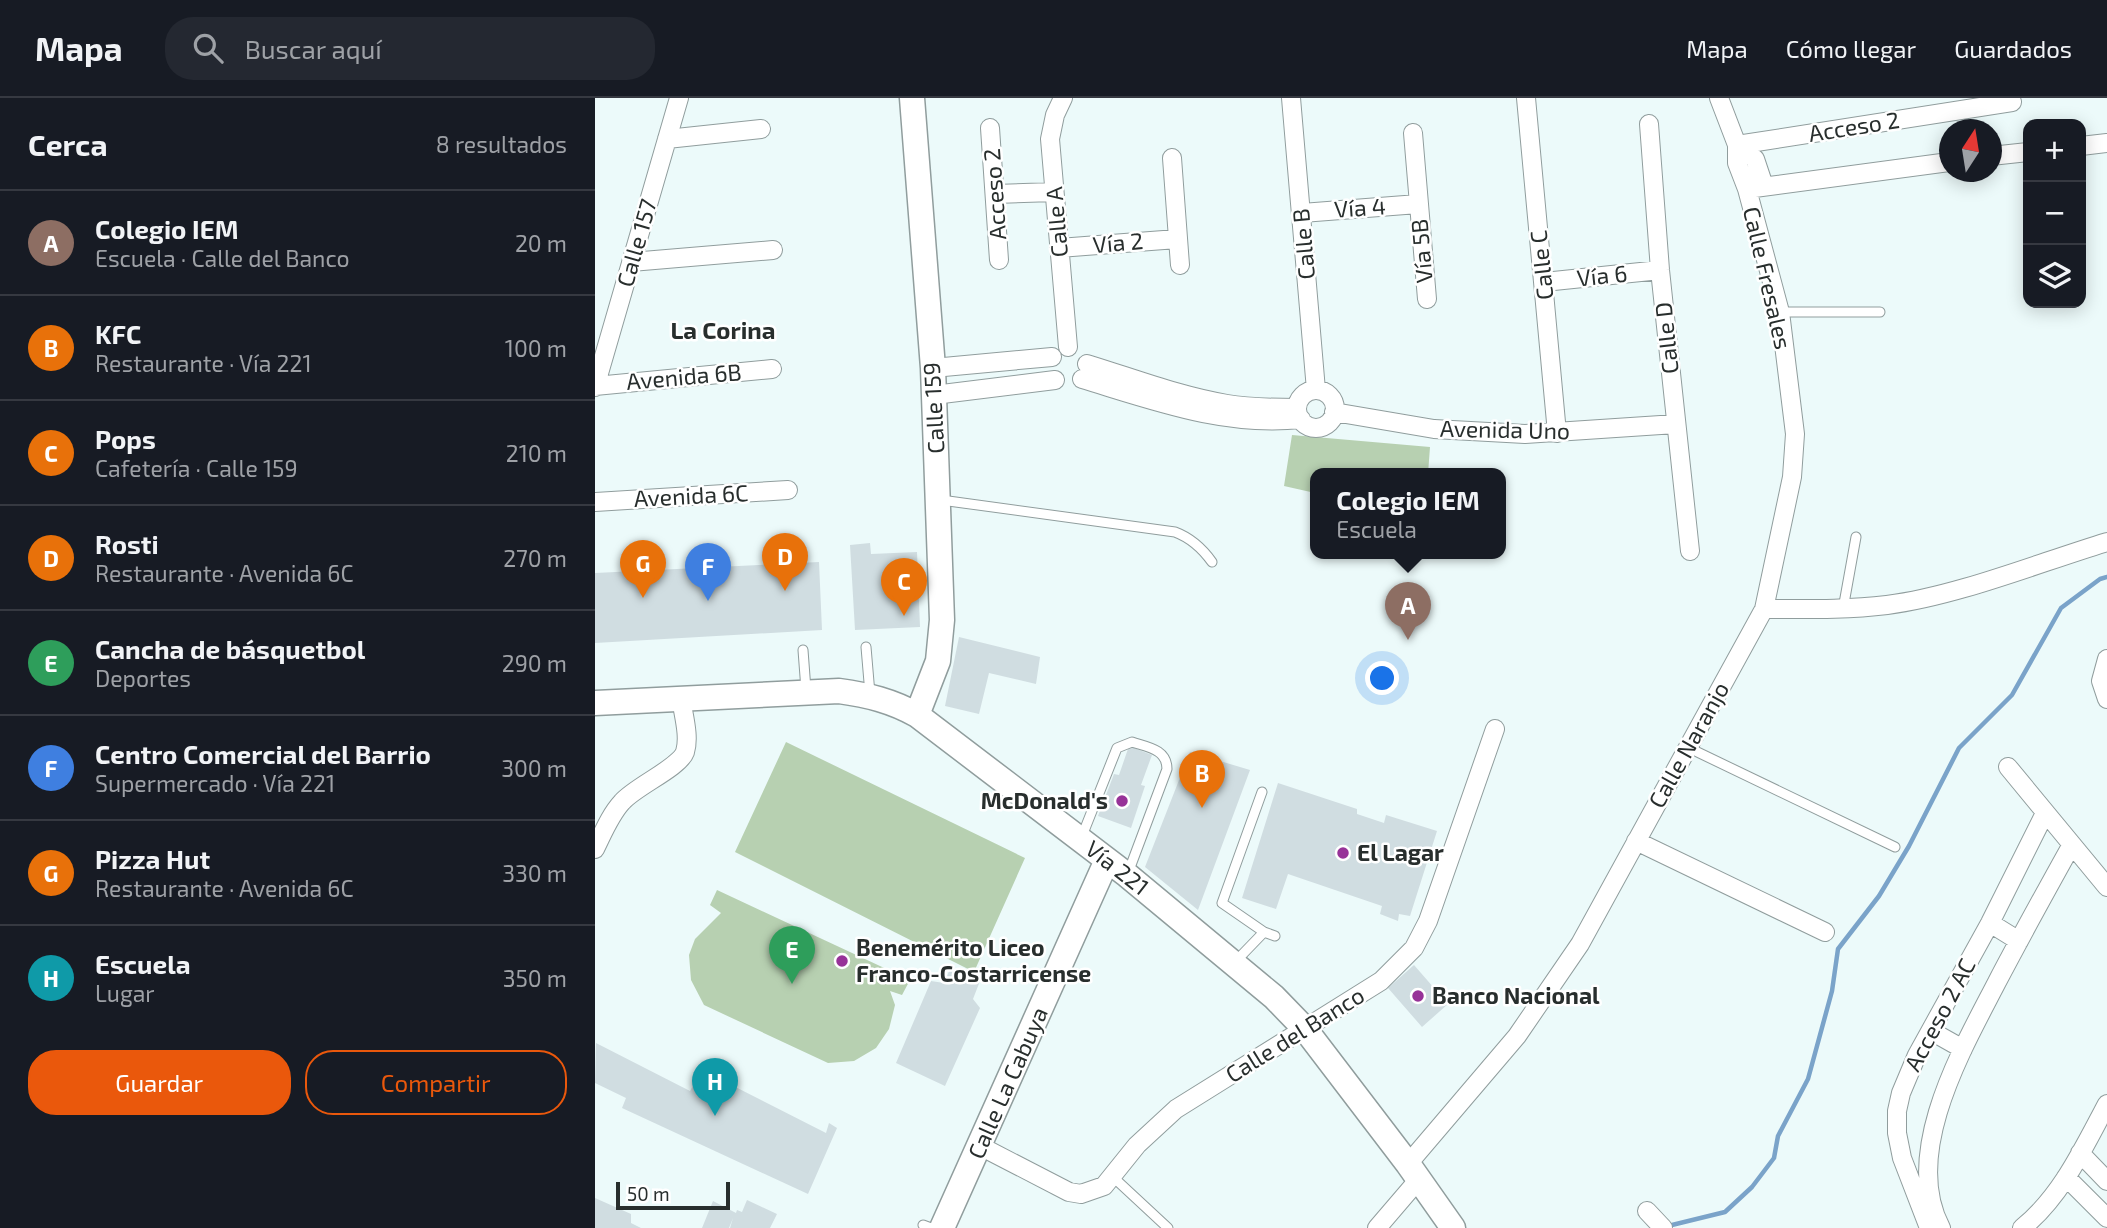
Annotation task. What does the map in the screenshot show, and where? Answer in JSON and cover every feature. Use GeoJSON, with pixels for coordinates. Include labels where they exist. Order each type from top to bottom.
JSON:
{"type":"FeatureCollection","features":[{"type":"Feature","properties":{"kind":"main road","name":"Calle 159"},"geometry":{"type":"LineString","coordinates":[[912,98],[933,368],[942,620],[932,681],[917,715]]}},
{"type":"Feature","properties":{"kind":"main road","name":"Vía 221"},"geometry":{"type":"LineString","coordinates":[[595,703],[839,691],[897,704],[917,715],[1127,875],[1274,997],[1305,1029],[1414,1172],[1453,1228]]}},
{"type":"Feature","properties":{"kind":"main road","name":"Calle La Cabuya"},"geometry":{"type":"LineString","coordinates":[[932,1227],[975,1144],[1107,860]]}},
{"type":"Feature","properties":{"kind":"street","name":"Calle 157"},"geometry":{"type":"LineString","coordinates":[[596,382],[679,98]]}},
{"type":"Feature","properties":{"kind":"street","name":"Calle A"},"geometry":{"type":"LineString","coordinates":[[1063,98],[1055,115],[1050,139],[1068,347]]}},
{"type":"Feature","properties":{"kind":"street","name":"Calle B"},"geometry":{"type":"LineString","coordinates":[[1291,98],[1316,390]]}},
{"type":"Feature","properties":{"kind":"street","name":"Calle C"},"geometry":{"type":"LineString","coordinates":[[1526,98],[1557,433]]}},
{"type":"Feature","properties":{"kind":"street"},"geometry":{"type":"LineString","coordinates":[[1719,98],[1737,145],[1755,159],[1756,188]]}},
{"type":"Feature","properties":{"kind":"street","name":"Acceso 2"},"geometry":{"type":"LineString","coordinates":[[1737,145],[2011,102]]}},
{"type":"Feature","properties":{"kind":"street","name":"Calle D"},"geometry":{"type":"LineString","coordinates":[[1649,124],[1660,270],[1690,551]]}},
{"type":"Feature","properties":{"kind":"street","name":"Acceso 2"},"geometry":{"type":"LineString","coordinates":[[990,128],[999,260]]}},
{"type":"Feature","properties":{"kind":"street"},"geometry":{"type":"LineString","coordinates":[[667,139],[761,129]]}},
{"type":"Feature","properties":{"kind":"street","name":"Vía 5B"},"geometry":{"type":"LineString","coordinates":[[1413,133],[1427,299]]}},
{"type":"Feature","properties":{"kind":"street"},"geometry":{"type":"LineString","coordinates":[[2086,145],[2107,143]]}},
{"type":"Feature","properties":{"kind":"street"},"geometry":{"type":"LineString","coordinates":[[2002,155],[2023,153]]}},
{"type":"Feature","properties":{"kind":"street"},"geometry":{"type":"LineString","coordinates":[[1171,158],[1180,265]]}},
{"type":"Feature","properties":{"kind":"street","name":"Calle Fresales"},"geometry":{"type":"LineString","coordinates":[[1764,609],[1792,477],[1795,449],[1794,418],[1780,312],[1756,188],[1939,163]]}},
{"type":"Feature","properties":{"kind":"street"},"geometry":{"type":"LineString","coordinates":[[995,194],[1054,192]]}},
{"type":"Feature","properties":{"kind":"street","name":"Vía 4"},"geometry":{"type":"LineString","coordinates":[[1302,213],[1418,204]]}},
{"type":"Feature","properties":{"kind":"street","name":"Vía 2"},"geometry":{"type":"LineString","coordinates":[[1059,248],[1177,239]]}},
{"type":"Feature","properties":{"kind":"street"},"geometry":{"type":"LineString","coordinates":[[631,262],[773,250]]}},
{"type":"Feature","properties":{"kind":"street","name":"Vía 6"},"geometry":{"type":"LineString","coordinates":[[1543,282],[1660,270]]}},
{"type":"Feature","properties":{"kind":"street"},"geometry":{"type":"LineString","coordinates":[[1055,380],[1050,373],[1052,357],[1059,350],[1068,347],[1077,349],[1084,355],[1085,372]]}},
{"type":"Feature","properties":{"kind":"street"},"geometry":{"type":"LineString","coordinates":[[933,368],[1052,357]]}},
{"type":"Feature","properties":{"kind":"street","name":"Avenida 6B"},"geometry":{"type":"LineString","coordinates":[[596,382],[772,369]]}},
{"type":"Feature","properties":{"kind":"street"},"geometry":{"type":"LineString","coordinates":[[1085,372],[1198,414],[1277,422],[1299,413]]}},
{"type":"Feature","properties":{"kind":"street"},"geometry":{"type":"LineString","coordinates":[[934,395],[1055,380],[1069,385],[1085,372]]}},
{"type":"Feature","properties":{"kind":"street"},"geometry":{"type":"LineString","coordinates":[[1316,390],[1325,392],[1332,398],[1334,412],[1330,422],[1317,428],[1309,427],[1299,413],[1300,400],[1306,393],[1316,390]]}},
{"type":"Feature","properties":{"kind":"street","name":"Avenida Uno"},"geometry":{"type":"LineString","coordinates":[[1334,412],[1434,429],[1525,434],[1676,424]]}},
{"type":"Feature","properties":{"kind":"street","name":"Avenida 6C"},"geometry":{"type":"LineString","coordinates":[[595,502],[788,491]]}},
{"type":"Feature","properties":{"kind":"street"},"geometry":{"type":"LineString","coordinates":[[1764,609],[1889,605],[1955,589],[2107,542]]}},
{"type":"Feature","properties":{"kind":"street","name":"Calle Naranjo"},"geometry":{"type":"LineString","coordinates":[[1377,1228],[1414,1172],[1517,1036],[1580,944],[1764,609]]}},
{"type":"Feature","properties":{"kind":"street"},"geometry":{"type":"LineString","coordinates":[[2107,659],[2101,681],[2107,699]]}},
{"type":"Feature","properties":{"kind":"street"},"geometry":{"type":"LineString","coordinates":[[595,849],[621,802],[678,763],[685,751],[687,738],[681,698]]}},
{"type":"Feature","properties":{"kind":"street","name":"Calle del Banco"},"geometry":{"type":"LineString","coordinates":[[975,1144],[1069,1192],[1081,1194],[1092,1191],[1104,1186],[1137,1145],[1176,1110],[1381,981],[1414,948],[1428,921],[1495,729]]}},
{"type":"Feature","properties":{"kind":"street"},"geometry":{"type":"LineString","coordinates":[[2008,768],[2107,887]]}},
{"type":"Feature","properties":{"kind":"street","name":"Acceso 2 AC"},"geometry":{"type":"LineString","coordinates":[[1929,1228],[1909,1178],[1897,1133],[1896,1111],[1906,1079],[1990,923],[2045,813]]}},
{"type":"Feature","properties":{"kind":"street"},"geometry":{"type":"LineString","coordinates":[[1636,841],[1825,932]]}},
{"type":"Feature","properties":{"kind":"street","name":"Acceso 2 AC"},"geometry":{"type":"LineString","coordinates":[[1941,1228],[1928,1174],[1931,1143],[1942,1099],[1963,1049],[2071,846]]}},
{"type":"Feature","properties":{"kind":"street"},"geometry":{"type":"LineString","coordinates":[[1990,923],[2019,941]]}},
{"type":"Feature","properties":{"kind":"street"},"geometry":{"type":"LineString","coordinates":[[1931,1031],[1963,1049]]}},
{"type":"Feature","properties":{"kind":"street"},"geometry":{"type":"LineString","coordinates":[[2022,1228],[2066,1177],[2107,1104]]}},
{"type":"Feature","properties":{"kind":"street"},"geometry":{"type":"LineString","coordinates":[[2080,1153],[2107,1181]]}},
{"type":"Feature","properties":{"kind":"street"},"geometry":{"type":"LineString","coordinates":[[1909,1178],[1928,1174]]}},
{"type":"Feature","properties":{"kind":"street"},"geometry":{"type":"LineString","coordinates":[[2066,1177],[2107,1218]]}},
{"type":"Feature","properties":{"kind":"street"},"geometry":{"type":"LineString","coordinates":[[1647,1212],[1663,1228]]}},
{"type":"Feature","properties":{"kind":"lane"},"geometry":{"type":"LineString","coordinates":[[1780,312],[1880,312]]}},
{"type":"Feature","properties":{"kind":"lane"},"geometry":{"type":"LineString","coordinates":[[938,499],[1175,532],[1187,537],[1205,552],[1212,562]]}},
{"type":"Feature","properties":{"kind":"lane"},"geometry":{"type":"LineString","coordinates":[[1843,608],[1856,537]]}},
{"type":"Feature","properties":{"kind":"lane"},"geometry":{"type":"LineString","coordinates":[[866,647],[870,696]]}},
{"type":"Feature","properties":{"kind":"lane"},"geometry":{"type":"LineString","coordinates":[[803,650],[806,693]]}},
{"type":"Feature","properties":{"kind":"lane"},"geometry":{"type":"LineString","coordinates":[[1080,839],[1117,748],[1132,742],[1159,750],[1167,761],[1167,769],[1127,875]]}},
{"type":"Feature","properties":{"kind":"lane"},"geometry":{"type":"LineString","coordinates":[[1688,747],[1895,847]]}},
{"type":"Feature","properties":{"kind":"lane"},"geometry":{"type":"LineString","coordinates":[[1262,792],[1222,904],[1264,932],[1275,936]]}},
{"type":"Feature","properties":{"kind":"lane"},"geometry":{"type":"LineString","coordinates":[[1234,964],[1264,932]]}},
{"type":"Feature","properties":{"kind":"lane"},"geometry":{"type":"LineString","coordinates":[[1112,1176],[1168,1228]]}},
{"type":"Feature","properties":{"kind":"green space"},"geometry":{"type":"Polygon","coordinates":[[[1292,435],[1430,447],[1428,468],[1310,468],[1310,492],[1284,486],[1292,435]]]}},
{"type":"Feature","properties":{"kind":"green space"},"geometry":{"type":"Polygon","coordinates":[[[786,742],[1025,858],[974,972],[735,852],[786,742]]]}},
{"type":"Feature","properties":{"kind":"green space"},"geometry":{"type":"Polygon","coordinates":[[[717,890],[910,980],[902,995],[890,991],[895,1005],[889,1029],[876,1048],[854,1061],[828,1063],[704,1005],[691,980],[689,955],[695,939],[721,913],[710,905],[717,890]]]}},
{"type":"Feature","properties":{"kind":"building"},"geometry":{"type":"Polygon","coordinates":[[[870,543],[871,554],[917,552],[920,627],[855,630],[850,545],[870,543]]]}},
{"type":"Feature","properties":{"kind":"building"},"geometry":{"type":"Polygon","coordinates":[[[819,562],[822,630],[595,643],[595,573],[819,562]]]}},
{"type":"Feature","properties":{"kind":"building"},"geometry":{"type":"Polygon","coordinates":[[[959,637],[1040,657],[1036,684],[989,673],[979,714],[945,706],[959,637]]]}},
{"type":"Feature","properties":{"kind":"building","name":"McDonald's"},"geometry":{"type":"Polygon","coordinates":[[[1129,746],[1152,755],[1141,785],[1145,786],[1131,828],[1098,816],[1114,774],[1119,775],[1129,746]]]}},
{"type":"Feature","properties":{"kind":"building"},"geometry":{"type":"Polygon","coordinates":[[[1190,752],[1250,770],[1198,910],[1145,867],[1190,752]]]}},
{"type":"Feature","properties":{"kind":"building","name":"El Lagar"},"geometry":{"type":"Polygon","coordinates":[[[1278,783],[1357,809],[1357,814],[1384,823],[1386,815],[1437,831],[1410,916],[1399,914],[1398,921],[1380,914],[1382,906],[1288,874],[1276,909],[1242,898],[1278,783]]]}},
{"type":"Feature","properties":{"kind":"building","name":"Banco Nacional"},"geometry":{"type":"Polygon","coordinates":[[[1414,965],[1448,1004],[1422,1027],[1388,988],[1414,965]]]}},
{"type":"Feature","properties":{"kind":"building"},"geometry":{"type":"Polygon","coordinates":[[[950,969],[980,981],[973,999],[980,1008],[945,1086],[896,1063],[931,981],[944,983],[950,969]]]}},
{"type":"Feature","properties":{"kind":"building"},"geometry":{"type":"Polygon","coordinates":[[[596,1043],[690,1091],[702,1070],[826,1133],[829,1123],[837,1128],[808,1194],[622,1108],[626,1098],[595,1083],[596,1043]]]}},
{"type":"Feature","properties":{"kind":"building"},"geometry":{"type":"Polygon","coordinates":[[[595,1198],[631,1214],[631,1223],[641,1228],[595,1228],[595,1198]]]}},
{"type":"Feature","properties":{"kind":"building"},"geometry":{"type":"Polygon","coordinates":[[[747,1200],[777,1214],[770,1228],[730,1228],[733,1218],[729,1228],[702,1228],[713,1201],[736,1213],[737,1210],[742,1212],[747,1200]]]}},
{"type":"Feature","properties":{"kind":"waterway"},"geometry":{"type":"LineString","coordinates":[[1668,1226],[1725,1212],[1752,1187],[1774,1158],[1778,1136],[1808,1079],[1832,991],[1838,949],[1879,896],[1909,846],[1959,748],[2012,695],[2061,608],[2100,579],[2107,577]]}},
{"type":"Feature","properties":{"kind":"place","name":"Rosti"},"geometry":{"type":"Point","coordinates":[785,591]}},
{"type":"Feature","properties":{"kind":"place","name":"Pizza Hut"},"geometry":{"type":"Point","coordinates":[643,598]}},
{"type":"Feature","properties":{"kind":"place","name":"Centro Comercial del Barrio"},"geometry":{"type":"Point","coordinates":[708,601]}},
{"type":"Feature","properties":{"kind":"place","name":"Pops"},"geometry":{"type":"Point","coordinates":[904,616]}},
{"type":"Feature","properties":{"kind":"place","name":"Colegio IEM"},"geometry":{"type":"Point","coordinates":[1408,640]}},
{"type":"Feature","properties":{"kind":"place","name":"McDonald's"},"geometry":{"type":"Point","coordinates":[1122,801]}},
{"type":"Feature","properties":{"kind":"place","name":"KFC"},"geometry":{"type":"Point","coordinates":[1202,808]}},
{"type":"Feature","properties":{"kind":"place","name":"El Lagar"},"geometry":{"type":"Point","coordinates":[1343,853]}},
{"type":"Feature","properties":{"kind":"place","name":"Benemérito Liceo Franco-Costarricense"},"geometry":{"type":"Point","coordinates":[842,961]}},
{"type":"Feature","properties":{"kind":"place","name":"Cancha de básquetbol"},"geometry":{"type":"Point","coordinates":[792,984]}},
{"type":"Feature","properties":{"kind":"place","name":"Banco Nacional"},"geometry":{"type":"Point","coordinates":[1418,996]}},
{"type":"Feature","properties":{"kind":"place","name":"Escuela"},"geometry":{"type":"Point","coordinates":[715,1116]}},
{"type":"Feature","properties":{"kind":"district","name":"La Corina"},"geometry":{"type":"Point","coordinates":[723,331]}}]}
